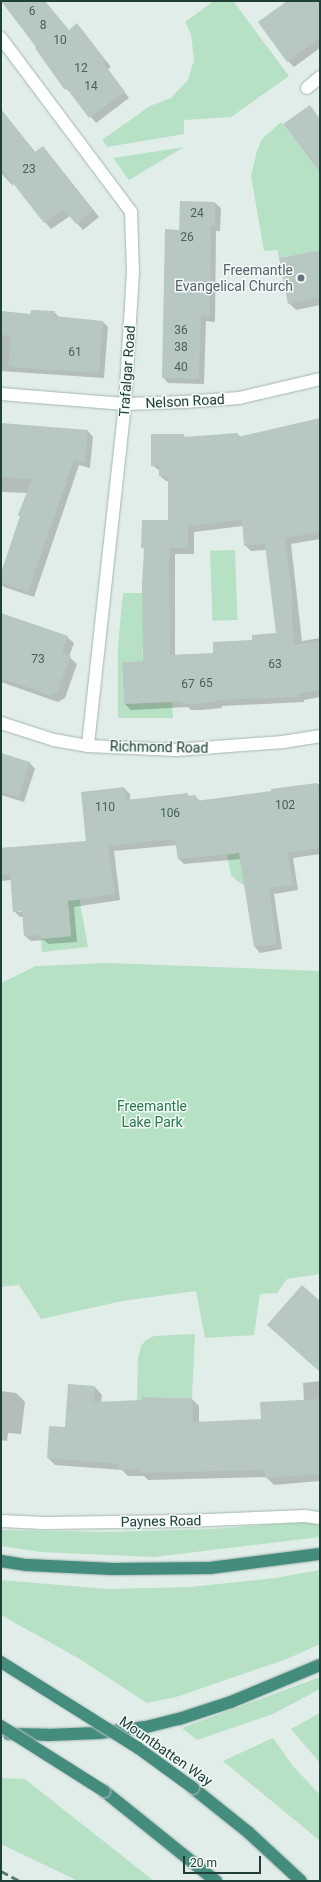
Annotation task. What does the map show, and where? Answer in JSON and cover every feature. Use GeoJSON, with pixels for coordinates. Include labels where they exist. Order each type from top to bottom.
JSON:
{"type":"FeatureCollection","features":[{"type":"Feature","properties":{"kind":"highway"},"geometry":{"type":"LineString","coordinates":[[1,1561],[27,1565],[113,1569],[210,1568],[320,1554]]}},
{"type":"Feature","properties":{"kind":"highway","name":"Mountbatten Way"},"geometry":{"type":"LineString","coordinates":[[1,1662],[138,1748],[193,1788],[248,1832],[301,1881]]}},
{"type":"Feature","properties":{"kind":"highway"},"geometry":{"type":"LineString","coordinates":[[1,1733],[48,1735],[91,1733],[146,1727],[179,1719],[231,1702],[320,1665]]}},
{"type":"Feature","properties":{"kind":"highway"},"geometry":{"type":"LineString","coordinates":[[1,1726],[104,1791],[216,1881]]}},
{"type":"Feature","properties":{"kind":"street","name":"Trafalgar Road"},"geometry":{"type":"LineString","coordinates":[[1,38],[131,212],[133,272],[125,404],[88,746]]}},
{"type":"Feature","properties":{"kind":"street"},"geometry":{"type":"LineString","coordinates":[[307,88],[320,77]]}},
{"type":"Feature","properties":{"kind":"street","name":"Nelson Road"},"geometry":{"type":"LineString","coordinates":[[1,394],[125,404],[231,399],[320,379]]}},
{"type":"Feature","properties":{"kind":"street","name":"Richmond Road"},"geometry":{"type":"LineString","coordinates":[[1,723],[54,740],[88,746],[197,750],[283,742],[320,736]]}},
{"type":"Feature","properties":{"kind":"street","name":"Paynes Road"},"geometry":{"type":"LineString","coordinates":[[1,1521],[44,1523],[184,1521],[304,1516],[320,1518]]}},
{"type":"Feature","properties":{"kind":"green space"},"geometry":{"type":"Polygon","coordinates":[[[214,1],[233,1],[289,76],[231,117],[184,120],[184,134],[107,147],[102,140],[150,106],[171,98],[188,80],[194,60],[191,34],[185,22],[214,1]]]}},
{"type":"Feature","properties":{"kind":"green space"},"geometry":{"type":"Polygon","coordinates":[[[281,122],[320,173],[320,250],[279,258],[277,250],[264,251],[251,176],[257,151],[262,139],[281,122]]]}},
{"type":"Feature","properties":{"kind":"green space"},"geometry":{"type":"Polygon","coordinates":[[[184,147],[129,180],[113,158],[184,147]]]}},
{"type":"Feature","properties":{"kind":"green space"},"geometry":{"type":"Polygon","coordinates":[[[235,550],[237,620],[212,621],[210,551],[235,550]]]}},
{"type":"Feature","properties":{"kind":"green space"},"geometry":{"type":"Polygon","coordinates":[[[123,593],[143,593],[146,644],[142,649],[143,661],[122,662],[124,704],[172,702],[173,718],[118,718],[118,645],[123,593]]]}},
{"type":"Feature","properties":{"kind":"green space"},"geometry":{"type":"Polygon","coordinates":[[[244,852],[275,880],[244,885],[237,881],[231,875],[227,855],[244,852]]]}},
{"type":"Feature","properties":{"kind":"green space"},"geometry":{"type":"Polygon","coordinates":[[[76,880],[88,947],[42,952],[41,939],[71,936],[69,908],[54,909],[76,880]]]}},
{"type":"Feature","properties":{"kind":"green space","name":"Freemantle Lake Park"},"geometry":{"type":"Polygon","coordinates":[[[107,963],[320,971],[320,1274],[287,1279],[277,1293],[260,1294],[254,1335],[205,1338],[196,1291],[122,1301],[41,1319],[19,1285],[1,1287],[1,983],[36,966],[107,963]]]}},
{"type":"Feature","properties":{"kind":"green space"},"geometry":{"type":"Polygon","coordinates":[[[195,1334],[192,1398],[143,1397],[142,1400],[137,1400],[138,1358],[141,1346],[146,1340],[154,1336],[195,1334]]]}},
{"type":"Feature","properties":{"kind":"green space"},"geometry":{"type":"Polygon","coordinates":[[[312,1521],[320,1525],[320,1537],[154,1557],[41,1552],[1,1546],[1,1530],[108,1532],[212,1529],[312,1521]]]}},
{"type":"Feature","properties":{"kind":"green space"},"geometry":{"type":"Polygon","coordinates":[[[320,1570],[320,1644],[287,1659],[176,1697],[147,1703],[78,1658],[1,1615],[1,1580],[108,1589],[190,1587],[275,1578],[320,1570]]]}},
{"type":"Feature","properties":{"kind":"green space"},"geometry":{"type":"Polygon","coordinates":[[[320,1677],[320,1689],[273,1714],[197,1740],[182,1728],[320,1677]]]}},
{"type":"Feature","properties":{"kind":"green space"},"geometry":{"type":"Polygon","coordinates":[[[320,1713],[320,1763],[291,1729],[320,1713]]]}},
{"type":"Feature","properties":{"kind":"green space"},"geometry":{"type":"Polygon","coordinates":[[[273,1738],[293,1766],[320,1795],[320,1841],[223,1761],[273,1738]]]}},
{"type":"Feature","properties":{"kind":"green space"},"geometry":{"type":"Polygon","coordinates":[[[1,1778],[25,1779],[154,1881],[78,1881],[1,1844],[1,1778]]]}},
{"type":"Feature","properties":{"kind":"building"},"geometry":{"type":"Polygon","coordinates":[[[1,1],[45,1],[69,30],[77,23],[106,61],[103,63],[125,92],[89,118],[68,90],[64,89],[35,48],[36,47],[1,1]]]}},
{"type":"Feature","properties":{"kind":"building"},"geometry":{"type":"Polygon","coordinates":[[[287,1],[320,1],[320,38],[287,62],[258,22],[287,1]]]}},
{"type":"Feature","properties":{"kind":"building"},"geometry":{"type":"Polygon","coordinates":[[[310,105],[320,119],[320,173],[283,124],[310,105]]]}},
{"type":"Feature","properties":{"kind":"building"},"geometry":{"type":"Polygon","coordinates":[[[1,109],[35,152],[43,146],[93,211],[76,224],[63,209],[44,223],[1,168],[1,109]]]}},
{"type":"Feature","properties":{"kind":"building"},"geometry":{"type":"Polygon","coordinates":[[[180,201],[215,202],[215,226],[211,226],[210,317],[201,316],[199,379],[162,378],[165,229],[179,230],[180,201]]]}},
{"type":"Feature","properties":{"kind":"building","name":"Freemantle Evangelical Church"},"geometry":{"type":"Polygon","coordinates":[[[320,250],[320,297],[288,304],[279,258],[320,250]]]}},
{"type":"Feature","properties":{"kind":"building"},"geometry":{"type":"Polygon","coordinates":[[[31,310],[55,311],[54,316],[103,321],[99,373],[8,367],[11,336],[1,335],[2,311],[30,314],[31,310]]]}},
{"type":"Feature","properties":{"kind":"building"},"geometry":{"type":"Polygon","coordinates":[[[320,418],[320,532],[285,538],[293,602],[291,602],[294,645],[320,641],[320,690],[298,694],[298,697],[216,700],[216,702],[195,704],[184,704],[181,701],[124,704],[122,662],[143,661],[142,586],[144,548],[141,548],[142,520],[168,520],[168,476],[159,476],[159,466],[151,466],[151,434],[184,434],[184,437],[238,433],[238,437],[320,418]],[[242,520],[188,526],[188,548],[169,548],[170,655],[213,653],[213,642],[252,640],[252,635],[276,633],[265,544],[244,546],[242,520]]]}},
{"type":"Feature","properties":{"kind":"building"},"geometry":{"type":"Polygon","coordinates":[[[1,423],[88,430],[85,463],[74,460],[28,592],[1,583],[1,573],[20,516],[18,515],[32,479],[1,477],[1,423]]]}},
{"type":"Feature","properties":{"kind":"building"},"geometry":{"type":"Polygon","coordinates":[[[1,613],[68,636],[62,653],[71,656],[58,691],[51,696],[1,678],[1,613]]]}},
{"type":"Feature","properties":{"kind":"building"},"geometry":{"type":"Polygon","coordinates":[[[1,753],[30,762],[19,797],[1,792],[1,753]]]}},
{"type":"Feature","properties":{"kind":"building"},"geometry":{"type":"Polygon","coordinates":[[[317,783],[320,807],[320,848],[288,853],[293,885],[269,888],[277,944],[254,947],[239,853],[178,859],[175,839],[108,846],[115,894],[68,901],[71,936],[41,939],[41,935],[24,936],[22,911],[13,912],[10,874],[1,875],[1,848],[86,841],[81,792],[124,787],[126,800],[188,793],[188,796],[196,795],[196,801],[317,783]]]}},
{"type":"Feature","properties":{"kind":"building"},"geometry":{"type":"Polygon","coordinates":[[[302,1285],[320,1301],[320,1372],[267,1325],[302,1285]]]}},
{"type":"Feature","properties":{"kind":"building"},"geometry":{"type":"Polygon","coordinates":[[[68,1384],[95,1386],[94,1402],[142,1400],[142,1397],[192,1398],[193,1422],[261,1419],[260,1402],[320,1399],[320,1474],[265,1478],[265,1470],[140,1473],[140,1469],[119,1469],[119,1464],[47,1458],[49,1426],[65,1427],[68,1384]]]}},
{"type":"Feature","properties":{"kind":"railway"},"geometry":{"type":"LineString","coordinates":[[1,1871],[20,1881]]}},
{"type":"Feature","properties":{"kind":"place","name":"Freemantle Evangelical Church"},"geometry":{"type":"Point","coordinates":[301,278]}}]}
